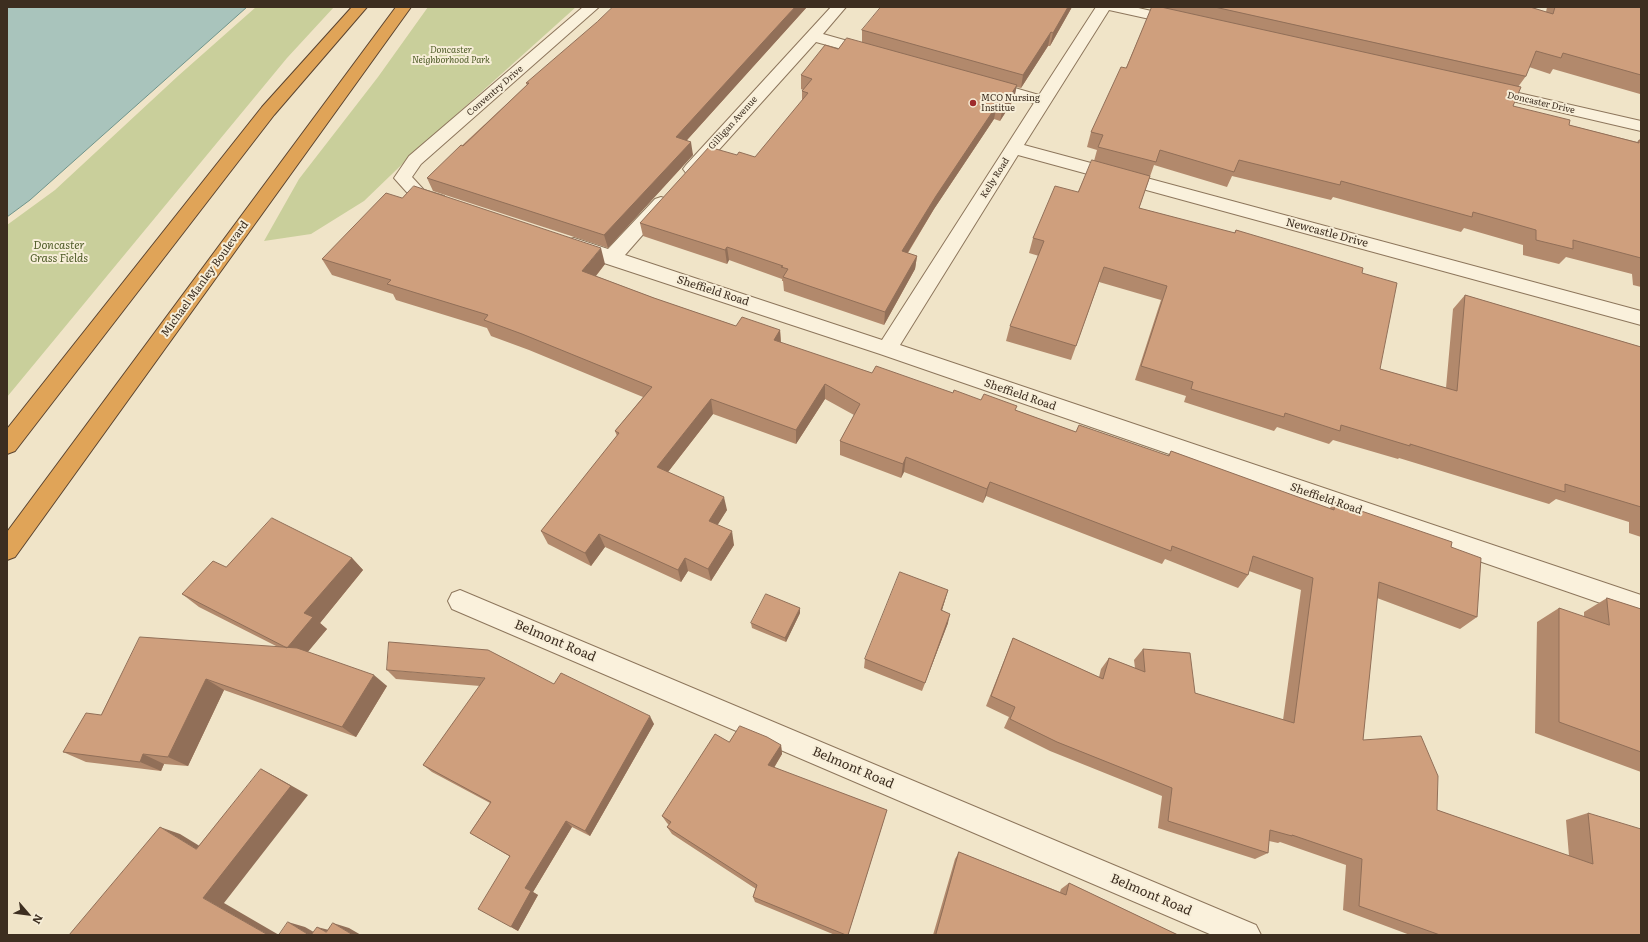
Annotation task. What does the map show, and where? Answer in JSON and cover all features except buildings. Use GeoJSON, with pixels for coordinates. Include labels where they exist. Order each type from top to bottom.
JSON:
{"type":"FeatureCollection","features":[{"type":"Feature","properties":{"kind":"highway"},"geometry":{"type":"LineString","coordinates":[[7,445],[268,111],[360,7]]}},
{"type":"Feature","properties":{"kind":"highway","name":"Michael Manley Boulevard"},"geometry":{"type":"LineString","coordinates":[[7,550],[404,7]]}},
{"type":"Feature","properties":{"kind":"street","name":"Conventry Drive"},"geometry":{"type":"LineString","coordinates":[[456,206],[418,194],[403,178],[415,160],[592,7]]}},
{"type":"Feature","properties":{"kind":"street","name":"Gilligan Avenue"},"geometry":{"type":"LineString","coordinates":[[611,258],[839,7]]}},
{"type":"Feature","properties":{"kind":"street","name":"Kelly Road"},"geometry":{"type":"LineString","coordinates":[[887,349],[1103,7]]}},
{"type":"Feature","properties":{"kind":"street"},"geometry":{"type":"LineString","coordinates":[[1114,7],[1191,24]]}},
{"type":"Feature","properties":{"kind":"street"},"geometry":{"type":"LineString","coordinates":[[813,36],[882,55]]}},
{"type":"Feature","properties":{"kind":"street"},"geometry":{"type":"LineString","coordinates":[[974,82],[1044,101]]}},
{"type":"Feature","properties":{"kind":"street","name":"Doncaster Drive"},"geometry":{"type":"LineString","coordinates":[[1470,87],[1641,126]]}},
{"type":"Feature","properties":{"kind":"street","name":"Newcastle Drive"},"geometry":{"type":"LineString","coordinates":[[1014,148],[1641,318]]}},
{"type":"Feature","properties":{"kind":"street","name":"Sheffield Road"},"geometry":{"type":"LineString","coordinates":[[559,240],[887,349],[1641,606]]}},
{"type":"Feature","properties":{"kind":"street","name":"Belmont Road"},"geometry":{"type":"LineString","coordinates":[[460,601],[1246,935]]}},
{"type":"Feature","properties":{"kind":"green space","name":"Doncaster Grass Fields"},"geometry":{"type":"Polygon","coordinates":[[[256,7],[334,7],[287,58],[7,397],[7,225],[55,190],[178,76],[256,7]]]}},
{"type":"Feature","properties":{"kind":"green space","name":"Doncaster Neighborhood Park"},"geometry":{"type":"Polygon","coordinates":[[[428,7],[576,7],[418,149],[364,201],[311,234],[264,241],[299,179],[378,77],[428,7]]]}},
{"type":"Feature","properties":{"kind":"water"},"geometry":{"type":"Polygon","coordinates":[[[7,7],[247,7],[30,200],[7,217],[7,7]]]}},
{"type":"Feature","properties":{"kind":"place","name":"MCO Nursing Institue"},"geometry":{"type":"Point","coordinates":[973,103]}}]}
